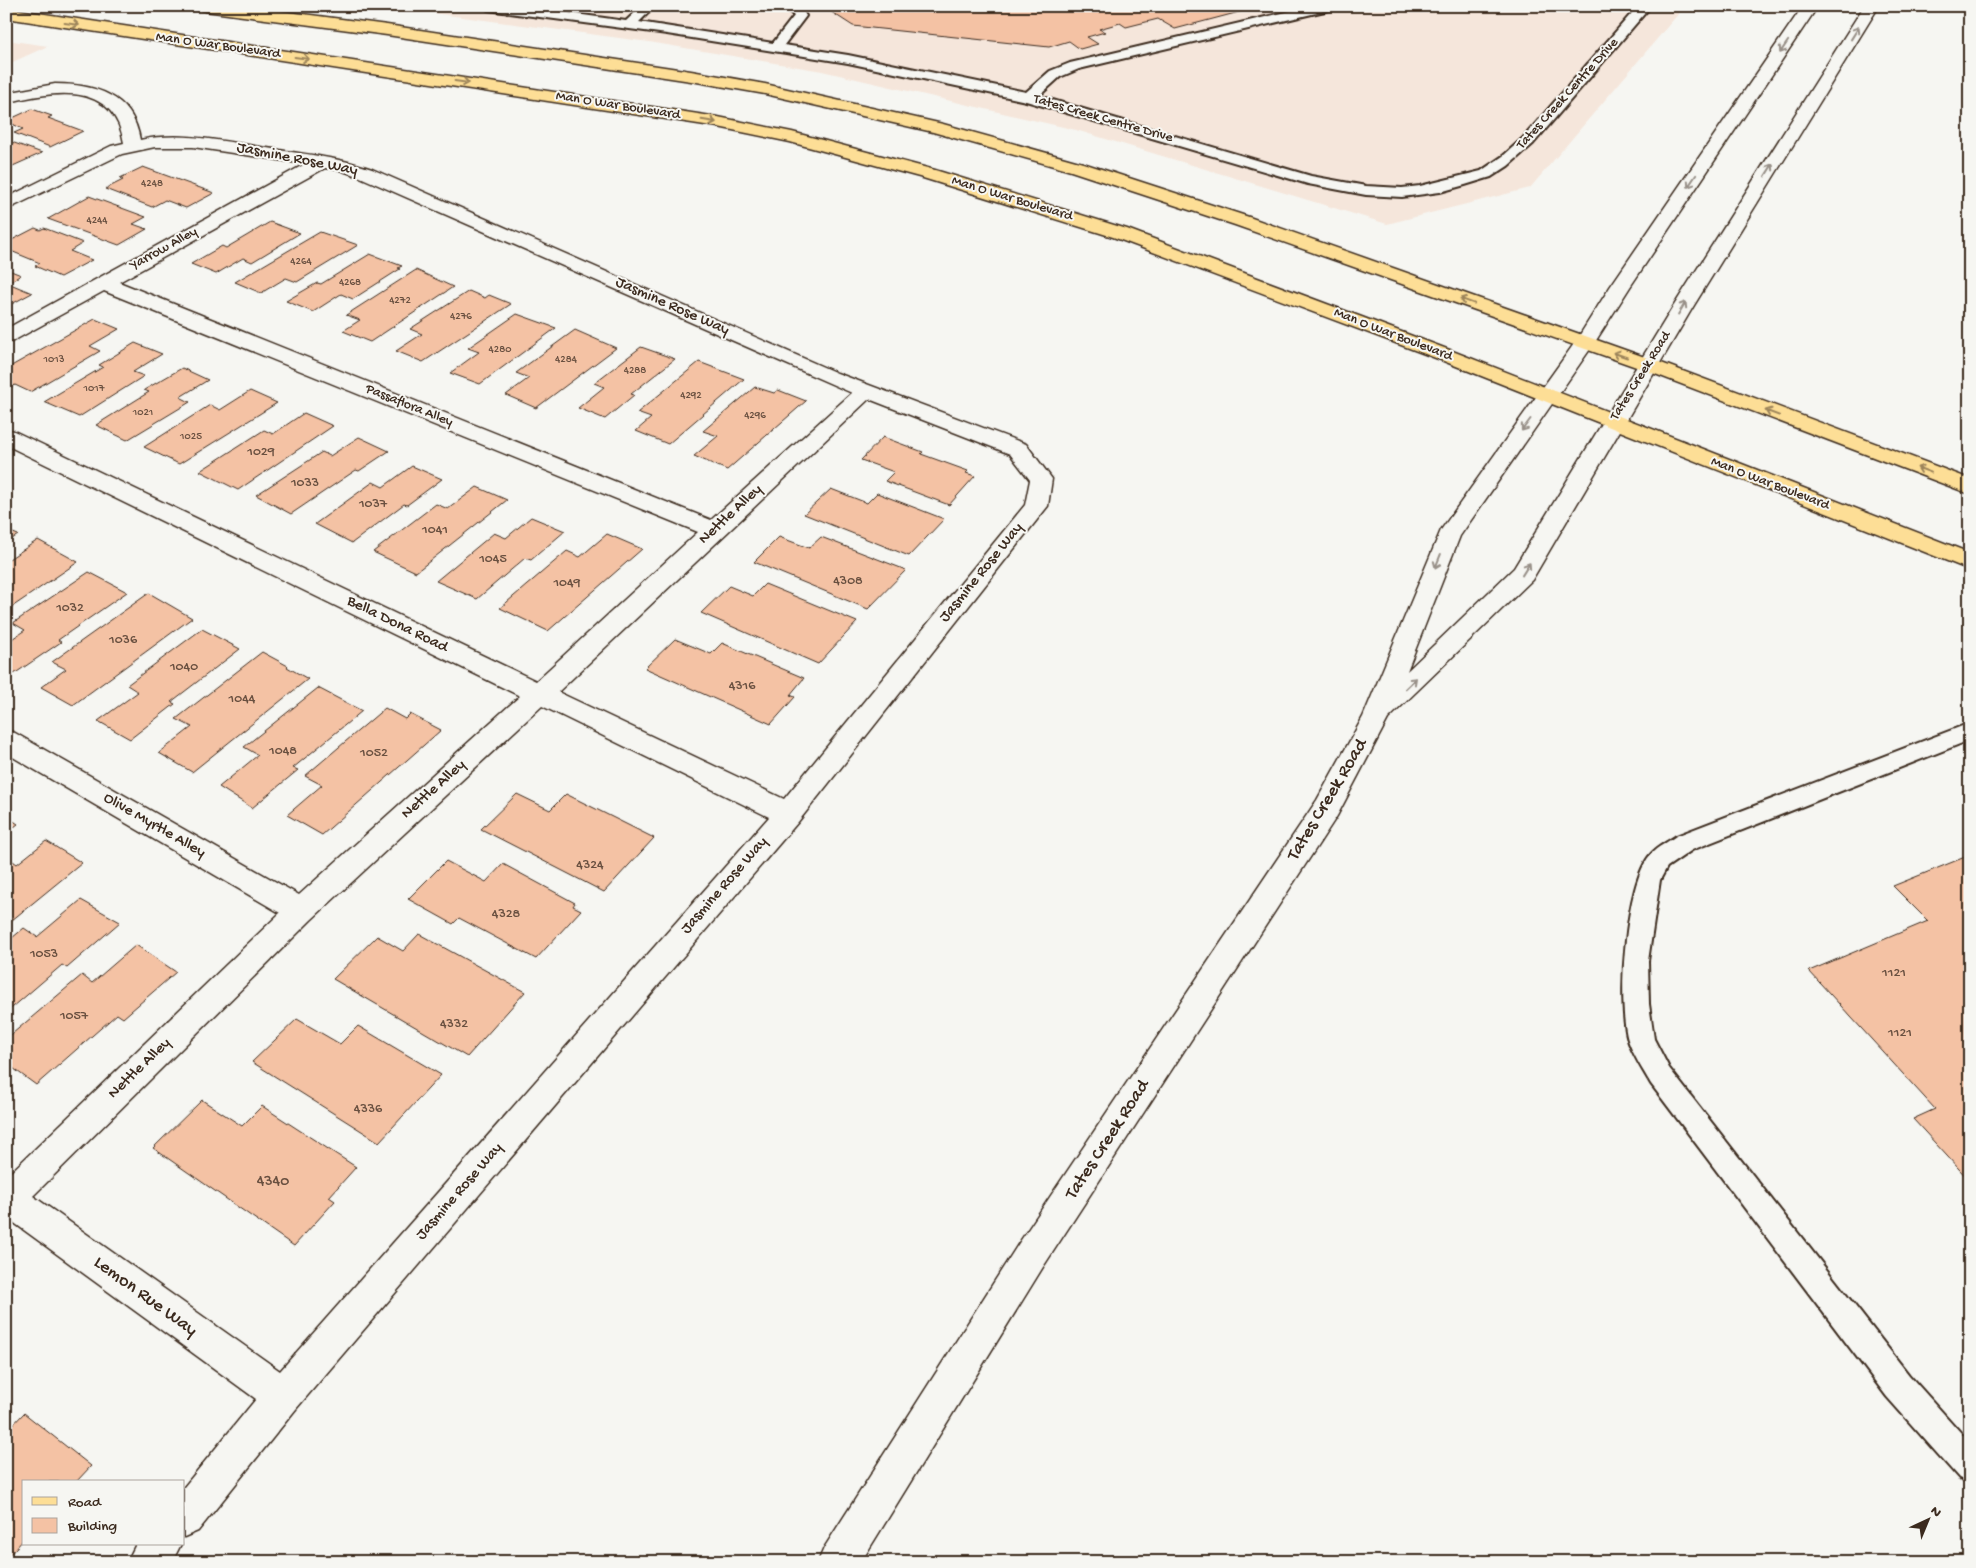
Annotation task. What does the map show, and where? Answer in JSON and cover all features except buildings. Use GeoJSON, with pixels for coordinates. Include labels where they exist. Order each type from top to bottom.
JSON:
{"type":"FeatureCollection","features":[{"type":"Feature","properties":{"kind":"main road"},"geometry":{"type":"LineString","coordinates":[[205,6],[387,30],[691,76],[765,89],[937,128],[1077,167],[1242,221],[1648,365],[1970,487]]}},
{"type":"Feature","properties":{"kind":"main road","name":"Man O War Boulevard"},"geometry":{"type":"LineString","coordinates":[[6,13],[552,95],[718,122],[792,137],[929,174],[1120,233],[1448,356],[1970,562]]}},
{"type":"Feature","properties":{"kind":"street","name":"Tates Creek Road"},"geometry":{"type":"LineString","coordinates":[[838,1562],[1031,1255],[1327,808],[1376,717],[1448,535],[1511,444],[1548,396],[1811,6]]}},
{"type":"Feature","properties":{"kind":"street","name":"Tates Creek Road"},"geometry":{"type":"LineString","coordinates":[[1376,717],[1523,574],[1683,307],[1872,6]]}},
{"type":"Feature","properties":{"kind":"street"},"geometry":{"type":"LineString","coordinates":[[6,98],[34,90],[74,88],[102,96],[118,107],[128,122],[133,147]]}},
{"type":"Feature","properties":{"kind":"street","name":"Jasmine Rose Way"},"geometry":{"type":"LineString","coordinates":[[6,205],[117,150],[155,142],[193,142],[343,165],[366,173],[830,377],[1018,449],[1041,479],[1036,506],[788,814],[283,1396],[185,1516]]}},
{"type":"Feature","properties":{"kind":"street","name":"Yarrow Alley"},"geometry":{"type":"LineString","coordinates":[[6,337],[322,162]]}},
{"type":"Feature","properties":{"kind":"street","name":"Passaflora Alley"},"geometry":{"type":"LineString","coordinates":[[103,283],[714,530]]}},
{"type":"Feature","properties":{"kind":"street","name":"Nettle Alley"},"geometry":{"type":"LineString","coordinates":[[7,1198],[301,912],[540,694],[714,530],[867,390]]}},
{"type":"Feature","properties":{"kind":"street","name":"Bella Dona Road"},"geometry":{"type":"LineString","coordinates":[[6,436],[788,814]]}},
{"type":"Feature","properties":{"kind":"street","name":"Olive Myrtle Alley"},"geometry":{"type":"LineString","coordinates":[[6,740],[301,912]]}},
{"type":"Feature","properties":{"kind":"street","name":"Lemon Rue Way"},"geometry":{"type":"LineString","coordinates":[[7,1198],[283,1396]]}},
{"type":"Feature","properties":{"kind":"street"},"geometry":{"type":"LineString","coordinates":[[147,1562],[159,1546]]}},
{"type":"Feature","properties":{"kind":"lane","name":"Tates Creek Centre Drive"},"geometry":{"type":"LineString","coordinates":[[488,6],[531,9],[777,46],[848,59],[1029,98],[1308,180],[1353,190],[1388,193],[1436,189],[1486,174],[1510,159],[1528,141],[1644,6]]}},
{"type":"Feature","properties":{"kind":"lane"},"geometry":{"type":"LineString","coordinates":[[629,25],[649,6]]}},
{"type":"Feature","properties":{"kind":"lane"},"geometry":{"type":"LineString","coordinates":[[777,46],[800,16],[790,6]]}},
{"type":"Feature","properties":{"kind":"lane"},"geometry":{"type":"LineString","coordinates":[[1029,98],[1055,74],[1075,66],[1329,6]]}},
{"type":"Feature","properties":{"kind":"lane"},"geometry":{"type":"LineString","coordinates":[[1970,731],[1684,843],[1659,860],[1648,880],[1636,962],[1636,1004],[1641,1040],[1660,1076],[1898,1386],[1970,1466]]}},
{"type":"Feature","properties":{"kind":"shaded area"},"geometry":{"type":"Polygon","coordinates":[[[380,6],[1685,6],[1530,188],[1387,224],[1076,130],[822,71],[649,42],[380,6]]]}},
{"type":"Feature","properties":{"kind":"shaded area"},"geometry":{"type":"Polygon","coordinates":[[[6,40],[48,46],[6,65],[6,40]]]}}]}
